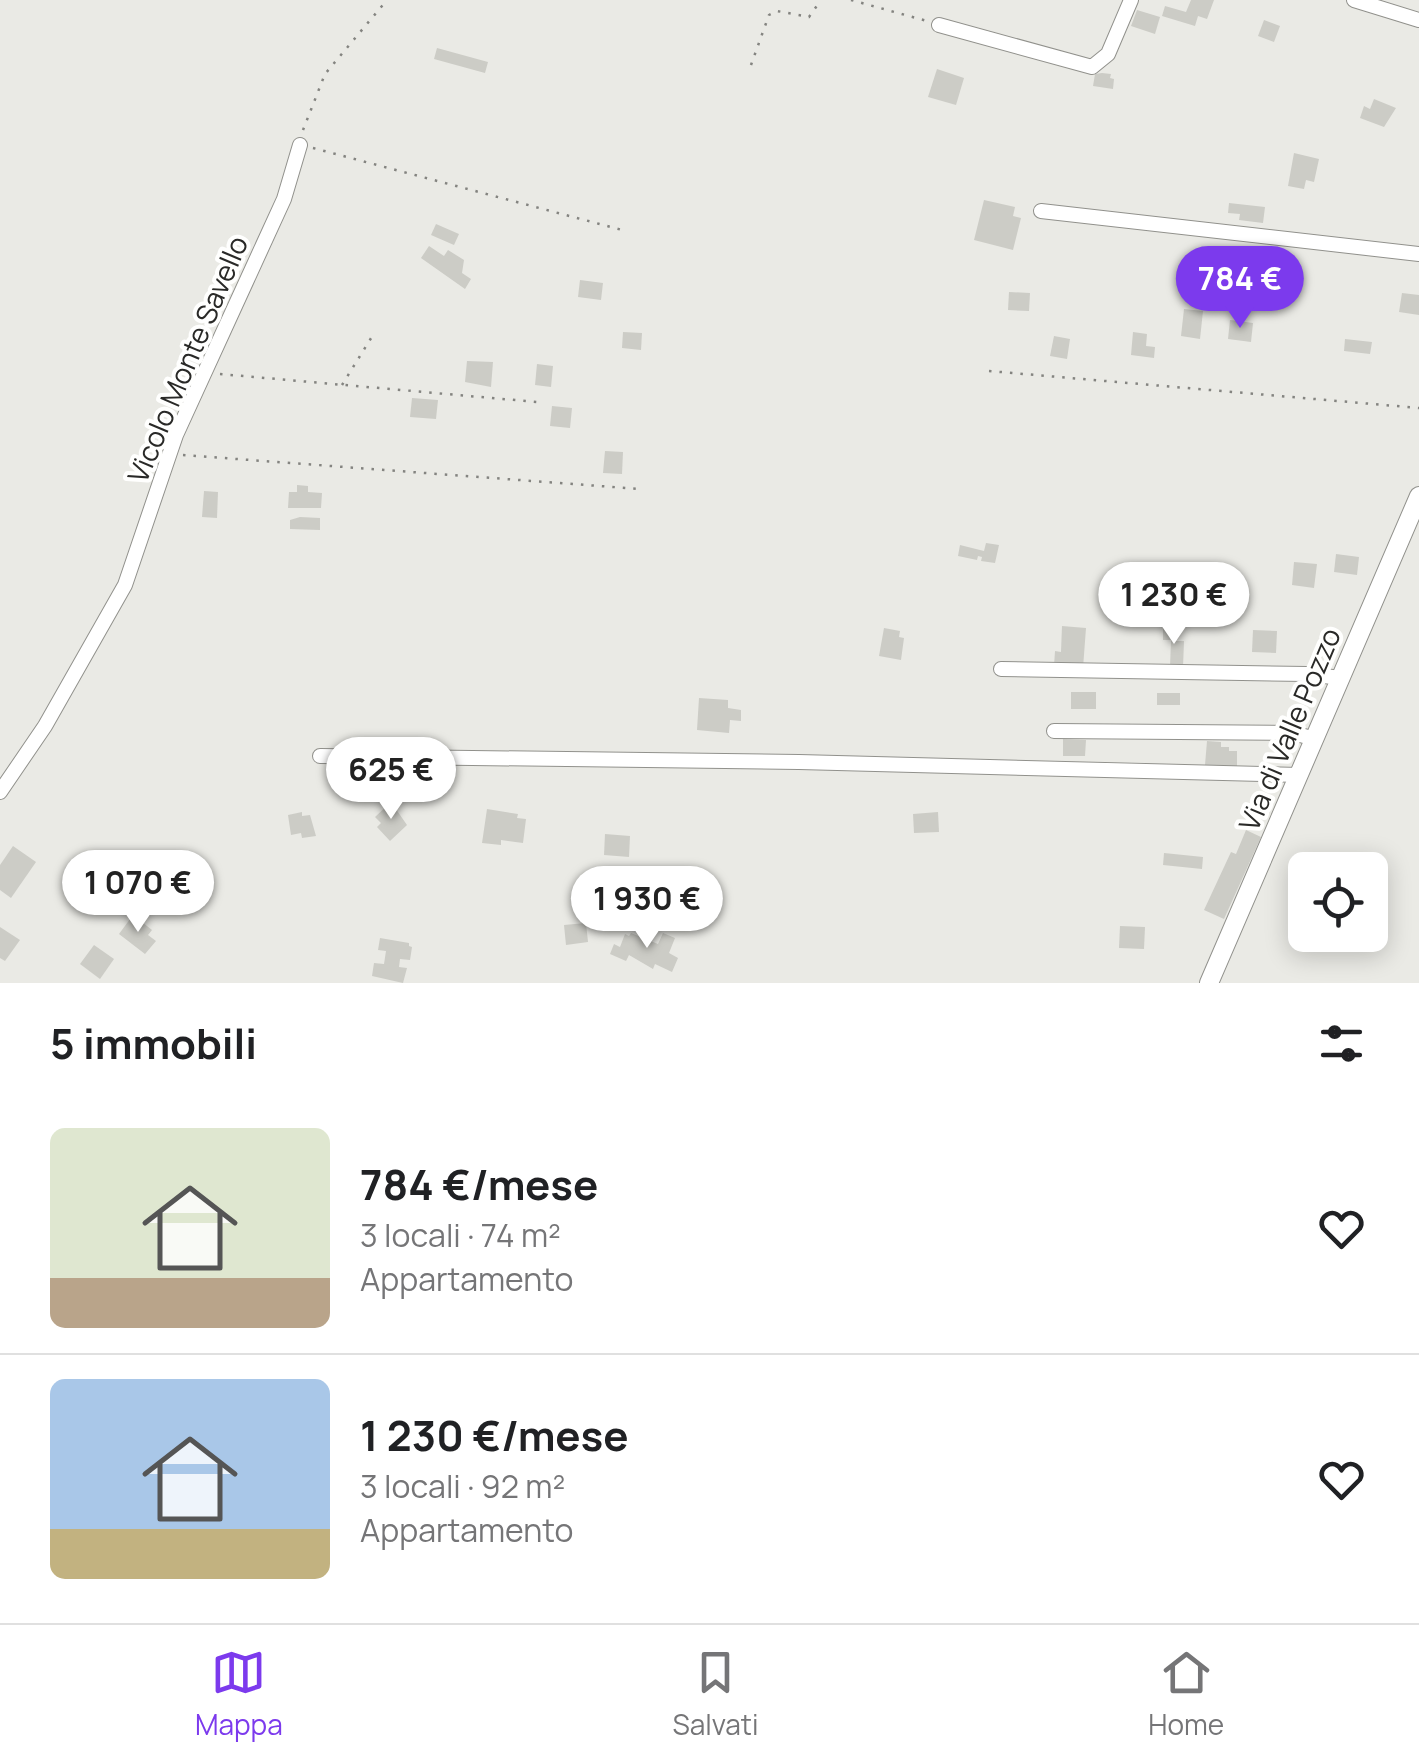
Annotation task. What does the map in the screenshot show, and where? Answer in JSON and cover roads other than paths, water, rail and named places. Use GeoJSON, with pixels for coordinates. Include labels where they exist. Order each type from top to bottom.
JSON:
{"type":"FeatureCollection","features":[{"type":"Feature","properties":{"kind":"street"},"geometry":{"type":"LineString","coordinates":[[938,25],[1092,67],[1108,54],[1131,0]]}},
{"type":"Feature","properties":{"kind":"street"},"geometry":{"type":"LineString","coordinates":[[1354,0],[1419,20]]}},
{"type":"Feature","properties":{"kind":"street","name":"Vicolo Monte Savello"},"geometry":{"type":"LineString","coordinates":[[0,792],[46,726],[120,595],[169,454],[284,200],[300,145]]}},
{"type":"Feature","properties":{"kind":"street"},"geometry":{"type":"LineString","coordinates":[[1041,211],[1419,254]]}},
{"type":"Feature","properties":{"kind":"street","name":"Via di Valle Pozzo"},"geometry":{"type":"LineString","coordinates":[[1209,983],[1419,496]]}},
{"type":"Feature","properties":{"kind":"street"},"geometry":{"type":"LineString","coordinates":[[1001,669],[1307,674],[1341,678]]}},
{"type":"Feature","properties":{"kind":"street"},"geometry":{"type":"LineString","coordinates":[[1054,732],[1294,733],[1315,739]]}},
{"type":"Feature","properties":{"kind":"street"},"geometry":{"type":"LineString","coordinates":[[320,756],[800,762],[1299,776]]}}]}
